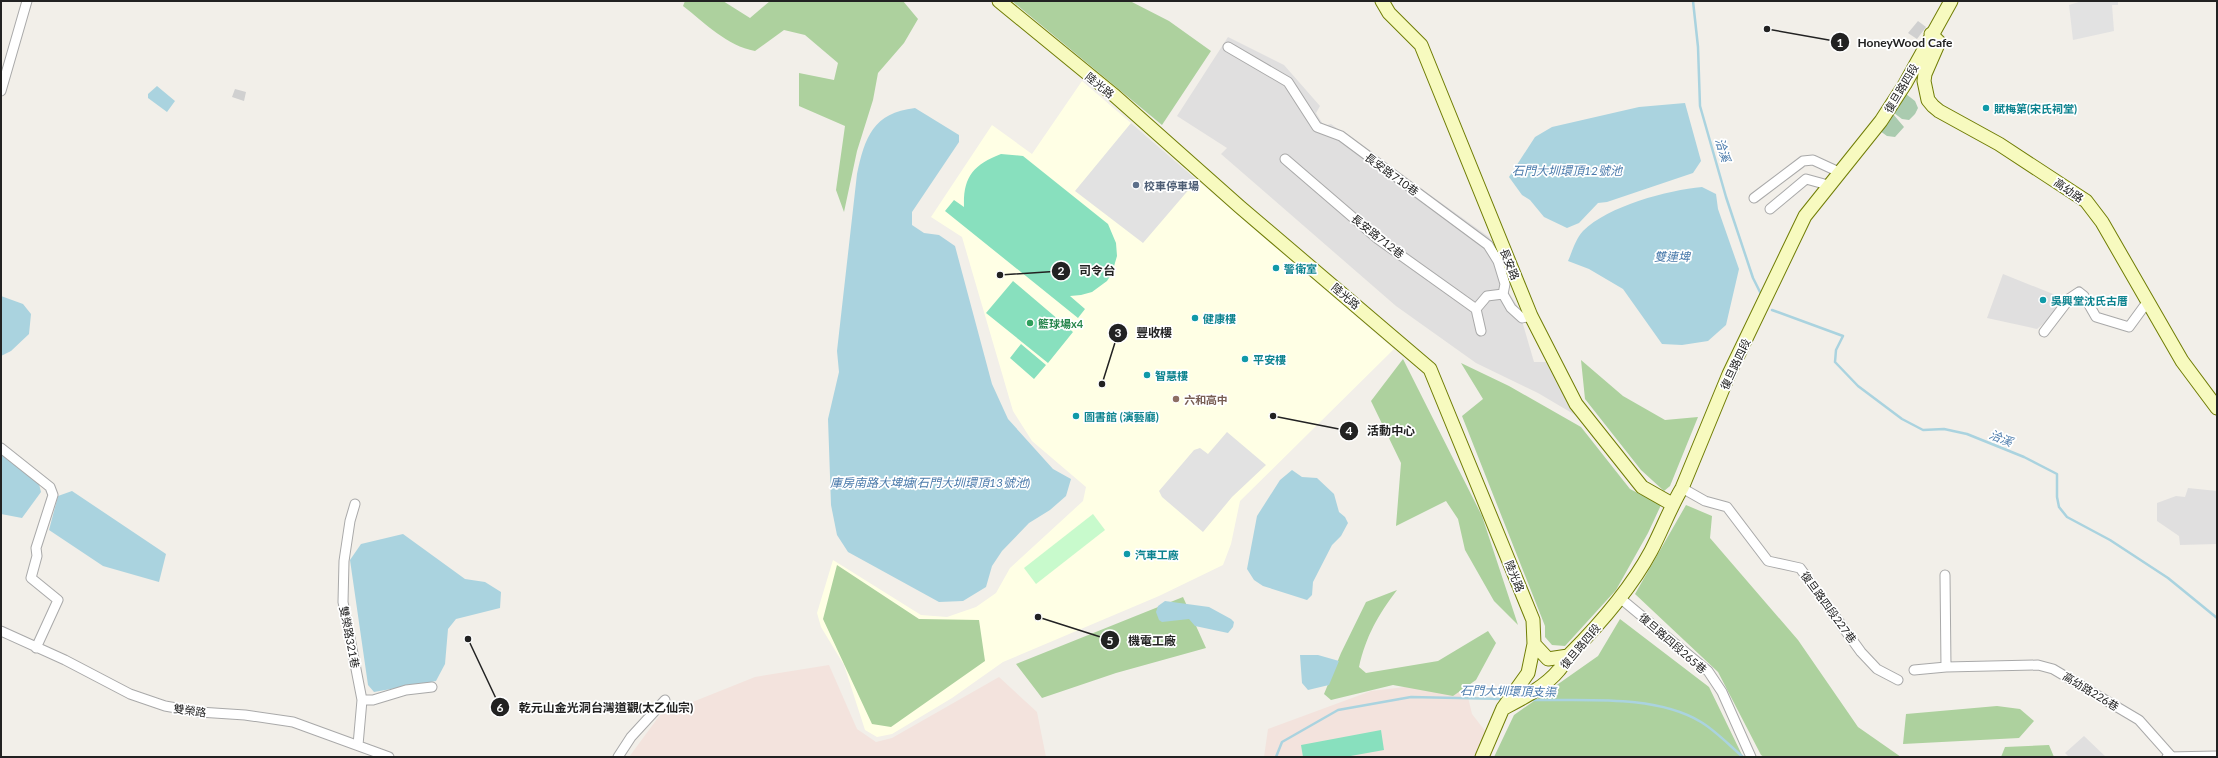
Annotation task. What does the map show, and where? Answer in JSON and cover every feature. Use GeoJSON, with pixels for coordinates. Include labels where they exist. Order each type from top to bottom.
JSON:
{"type":"FeatureCollection","features":[{"type":"Feature","properties":{"kind":"street"},"geometry":{"type":"LineString","coordinates":[[1,91],[27,1]]}},
{"type":"Feature","properties":{"kind":"street","name":"陸光路"},"geometry":{"type":"LineString","coordinates":[[999,1],[1115,96],[1430,369],[1533,620],[1534,644],[1528,673],[1503,708],[1482,757]]}},
{"type":"Feature","properties":{"kind":"street","name":"長安路"},"geometry":{"type":"LineString","coordinates":[[1382,1],[1389,13],[1421,45],[1532,316],[1576,404],[1642,487],[1672,504]]}},
{"type":"Feature","properties":{"kind":"street","name":"復旦路四段"},"geometry":{"type":"LineString","coordinates":[[1503,708],[1530,695],[1559,671],[1568,656],[1584,641],[1620,598],[1651,551],[1672,504],[1682,488],[1729,374],[1805,216],[1828,185],[1881,122],[1905,84],[1931,34],[1951,1]]}},
{"type":"Feature","properties":{"kind":"street","name":"高幼路"},"geometry":{"type":"LineString","coordinates":[[1931,34],[1938,42],[1925,74],[1924,88],[1928,100],[1938,111],[1999,144],[2086,201],[2102,222],[2182,361],[2217,408]]}},
{"type":"Feature","properties":{"kind":"street","name":"長安路710巷"},"geometry":{"type":"LineString","coordinates":[[1228,47],[1288,82],[1317,126],[1341,136],[1488,245],[1498,260],[1505,284],[1503,294]]}},
{"type":"Feature","properties":{"kind":"street","name":"長安路712巷"},"geometry":{"type":"LineString","coordinates":[[1284,159],[1378,238],[1476,308]]}},
{"type":"Feature","properties":{"kind":"street"},"geometry":{"type":"LineString","coordinates":[[1754,198],[1802,161],[1813,160],[1839,172]]}},
{"type":"Feature","properties":{"kind":"street"},"geometry":{"type":"LineString","coordinates":[[1770,209],[1806,179],[1828,185]]}},
{"type":"Feature","properties":{"kind":"street"},"geometry":{"type":"LineString","coordinates":[[2044,332],[2070,298],[2079,292],[2084,296],[2096,317],[2129,327],[2148,301]]}},
{"type":"Feature","properties":{"kind":"street"},"geometry":{"type":"LineString","coordinates":[[1480,331],[1476,308],[1487,296],[1503,294],[1511,308],[1522,318],[1532,316]]}},
{"type":"Feature","properties":{"kind":"street"},"geometry":{"type":"LineString","coordinates":[[1,448],[50,487],[53,495],[36,548],[37,556],[31,578],[58,600],[36,648]]}},
{"type":"Feature","properties":{"kind":"street","name":"復旦路四段227巷"},"geometry":{"type":"LineString","coordinates":[[1682,488],[1706,501],[1727,508],[1768,561],[1800,568],[1861,652],[1877,669],[1898,680]]}},
{"type":"Feature","properties":{"kind":"street","name":"雙榮路321巷"},"geometry":{"type":"LineString","coordinates":[[355,504],[350,521],[344,561],[343,602],[362,700],[358,745]]}},
{"type":"Feature","properties":{"kind":"street"},"geometry":{"type":"LineString","coordinates":[[1945,575],[1946,667]]}},
{"type":"Feature","properties":{"kind":"street","name":"復旦路四段265巷"},"geometry":{"type":"LineString","coordinates":[[1620,598],[1708,671],[1722,692],[1751,757]]}},
{"type":"Feature","properties":{"kind":"street","name":"雙榮路"},"geometry":{"type":"LineString","coordinates":[[1,631],[65,660],[130,694],[165,706],[199,712],[245,715],[293,722],[389,757]]}},
{"type":"Feature","properties":{"kind":"street"},"geometry":{"type":"LineString","coordinates":[[1534,644],[1548,659],[1568,656]]}},
{"type":"Feature","properties":{"kind":"street","name":"高幼路226巷"},"geometry":{"type":"LineString","coordinates":[[1914,670],[1946,667],[2038,665],[2054,669],[2139,720],[2169,757],[2217,756]]}},
{"type":"Feature","properties":{"kind":"street"},"geometry":{"type":"LineString","coordinates":[[362,700],[373,700],[406,690],[432,687]]}},
{"type":"Feature","properties":{"kind":"street"},"geometry":{"type":"LineString","coordinates":[[618,757],[631,737],[665,700]]}},
{"type":"Feature","properties":{"kind":"shaded area"},"geometry":{"type":"Polygon","coordinates":[[[2082,1],[2118,1],[2118,5],[2112,5],[2114,31],[2073,40],[2069,5],[2082,1]]]}},
{"type":"Feature","properties":{"kind":"shaded area"},"geometry":{"type":"Polygon","coordinates":[[[1918,21],[1926,27],[1917,39],[1908,33],[1918,21]]]}},
{"type":"Feature","properties":{"kind":"shaded area"},"geometry":{"type":"Polygon","coordinates":[[[1228,37],[1284,65],[1320,106],[1316,113],[1324,126],[1331,124],[1489,237],[1505,267],[1509,293],[1518,307],[1534,362],[1550,362],[1582,419],[1538,393],[1476,363],[1396,306],[1221,154],[1227,148],[1177,116],[1228,37]]]}},
{"type":"Feature","properties":{"kind":"shaded area","name":"六和高中"},"geometry":{"type":"Polygon","coordinates":[[[1082,81],[1394,349],[1240,501],[1231,544],[1223,565],[1159,596],[1003,662],[952,698],[892,734],[877,737],[865,730],[844,665],[821,627],[817,613],[833,560],[921,615],[947,617],[976,607],[996,593],[1010,568],[1083,501],[1086,487],[1032,441],[1013,411],[962,237],[931,217],[992,125],[1032,154],[1082,81]]]}},
{"type":"Feature","properties":{"kind":"shaded area"},"geometry":{"type":"Polygon","coordinates":[[[235,89],[246,92],[244,101],[232,97],[235,89]]]}},
{"type":"Feature","properties":{"kind":"shaded area"},"geometry":{"type":"Polygon","coordinates":[[[1906,94],[1915,101],[1918,108],[1909,120],[1902,119],[1894,113],[1906,94]]]}},
{"type":"Feature","properties":{"kind":"shaded area"},"geometry":{"type":"Polygon","coordinates":[[[1893,114],[1904,127],[1895,137],[1887,136],[1880,131],[1893,114]]]}},
{"type":"Feature","properties":{"kind":"shaded area","name":"校車停車場"},"geometry":{"type":"Polygon","coordinates":[[[1131,123],[1197,180],[1143,243],[1075,191],[1131,123]]]}},
{"type":"Feature","properties":{"kind":"shaded area"},"geometry":{"type":"Polygon","coordinates":[[[2003,274],[2063,298],[2054,315],[2037,329],[1987,318],[2003,274]]]}},
{"type":"Feature","properties":{"kind":"shaded area"},"geometry":{"type":"Polygon","coordinates":[[[1227,432],[1266,465],[1232,497],[1203,532],[1162,497],[1159,491],[1194,450],[1200,448],[1208,454],[1227,432]]]}},
{"type":"Feature","properties":{"kind":"shaded area"},"geometry":{"type":"Polygon","coordinates":[[[2188,488],[2217,491],[2217,544],[2180,545],[2179,536],[2157,521],[2157,503],[2176,496],[2185,497],[2188,488]]]}},
{"type":"Feature","properties":{"kind":"shaded area"},"geometry":{"type":"Polygon","coordinates":[[[829,665],[857,729],[876,742],[892,738],[999,677],[1037,712],[1046,757],[629,757],[660,715],[755,677],[829,665]]]}},
{"type":"Feature","properties":{"kind":"shaded area"},"geometry":{"type":"Polygon","coordinates":[[[1405,687],[1467,693],[1472,714],[1486,732],[1474,757],[1264,757],[1268,729],[1371,691],[1405,687]]]}},
{"type":"Feature","properties":{"kind":"shaded area"},"geometry":{"type":"Polygon","coordinates":[[[2084,736],[2106,757],[2069,757],[2065,753],[2084,736]]]}},
{"type":"Feature","properties":{"kind":"green space"},"geometry":{"type":"Polygon","coordinates":[[[685,1],[723,1],[750,18],[770,1],[903,1],[918,19],[904,43],[878,73],[873,100],[857,151],[844,212],[836,190],[845,126],[799,106],[799,73],[834,80],[838,63],[805,35],[784,30],[755,51],[735,44],[717,33],[683,6],[685,1]]]}},
{"type":"Feature","properties":{"kind":"green space"},"geometry":{"type":"Polygon","coordinates":[[[1012,1],[1130,1],[1169,21],[1211,51],[1162,125],[1012,1]]]}},
{"type":"Feature","properties":{"kind":"green space"},"geometry":{"type":"Polygon","coordinates":[[[1001,154],[1023,156],[1108,224],[1116,243],[1117,256],[1112,273],[1107,281],[1092,292],[1070,296],[1085,309],[1078,318],[945,211],[954,200],[964,207],[965,188],[972,173],[983,163],[1001,154]]]}},
{"type":"Feature","properties":{"kind":"green space","name":"籃球場x4"},"geometry":{"type":"Polygon","coordinates":[[[1013,281],[1073,332],[1048,363],[986,313],[1013,281]]]}},
{"type":"Feature","properties":{"kind":"green space"},"geometry":{"type":"Polygon","coordinates":[[[1021,344],[1046,365],[1034,379],[1010,358],[1021,344]]]}},
{"type":"Feature","properties":{"kind":"green space"},"geometry":{"type":"Polygon","coordinates":[[[1403,359],[1482,516],[1518,625],[1494,601],[1465,550],[1458,519],[1446,501],[1396,526],[1401,463],[1371,401],[1403,359]]]}},
{"type":"Feature","properties":{"kind":"green space"},"geometry":{"type":"Polygon","coordinates":[[[1581,360],[1623,396],[1665,420],[1698,417],[1670,486],[1664,491],[1641,470],[1585,399],[1581,360]]]}},
{"type":"Feature","properties":{"kind":"green space"},"geometry":{"type":"Polygon","coordinates":[[[1461,363],[1509,386],[1581,427],[1630,489],[1661,505],[1648,533],[1616,590],[1565,646],[1552,645],[1545,637],[1545,626],[1462,416],[1483,399],[1461,363]]]}},
{"type":"Feature","properties":{"kind":"green space"},"geometry":{"type":"Polygon","coordinates":[[[1686,505],[1712,516],[1710,538],[1798,640],[1858,727],[1901,757],[1764,757],[1761,755],[1718,672],[1635,594],[1686,505]]]}},
{"type":"Feature","properties":{"kind":"green space"},"geometry":{"type":"Polygon","coordinates":[[[1093,514],[1105,530],[1036,584],[1024,568],[1093,514]]]}},
{"type":"Feature","properties":{"kind":"green space"},"geometry":{"type":"Polygon","coordinates":[[[837,565],[919,619],[979,620],[985,661],[891,727],[872,724],[823,619],[837,565]]]}},
{"type":"Feature","properties":{"kind":"green space"},"geometry":{"type":"Polygon","coordinates":[[[1397,590],[1384,608],[1369,636],[1359,667],[1366,673],[1438,661],[1488,631],[1496,643],[1476,680],[1453,696],[1393,685],[1331,700],[1324,694],[1341,653],[1366,602],[1397,590]]]}},
{"type":"Feature","properties":{"kind":"green space"},"geometry":{"type":"Polygon","coordinates":[[[1183,597],[1206,648],[1116,673],[1042,698],[1016,664],[1183,597]]]}},
{"type":"Feature","properties":{"kind":"green space"},"geometry":{"type":"Polygon","coordinates":[[[1620,619],[1709,687],[1743,757],[1494,757],[1514,715],[1598,656],[1620,619]]]}},
{"type":"Feature","properties":{"kind":"green space"},"geometry":{"type":"Polygon","coordinates":[[[1997,706],[2020,709],[2034,721],[2019,738],[1903,744],[1906,714],[1997,706]]]}},
{"type":"Feature","properties":{"kind":"green space"},"geometry":{"type":"Polygon","coordinates":[[[1381,730],[1384,750],[1345,757],[1303,757],[1301,745],[1381,730]]]}},
{"type":"Feature","properties":{"kind":"green space"},"geometry":{"type":"Polygon","coordinates":[[[2049,745],[2054,757],[2001,757],[2005,747],[2049,745]]]}},
{"type":"Feature","properties":{"kind":"water"},"geometry":{"type":"Polygon","coordinates":[[[157,86],[175,101],[167,112],[148,98],[148,94],[157,86]]]}},
{"type":"Feature","properties":{"kind":"water","name":"石門大圳環頂12號池"},"geometry":{"type":"Polygon","coordinates":[[[1685,103],[1701,161],[1693,173],[1607,202],[1598,203],[1579,223],[1567,228],[1544,217],[1530,200],[1522,195],[1509,177],[1535,137],[1552,127],[1639,107],[1685,103]]]}},
{"type":"Feature","properties":{"kind":"water","name":"庫房南路大埤塘(石門大圳環頂13號池)"},"geometry":{"type":"Polygon","coordinates":[[[915,108],[959,135],[959,142],[912,212],[912,225],[924,233],[939,235],[955,246],[992,384],[1008,419],[1053,469],[1071,479],[1066,496],[1050,510],[1029,523],[1002,551],[992,566],[986,587],[963,601],[939,602],[848,552],[837,535],[831,505],[828,419],[839,372],[837,351],[857,174],[868,138],[880,121],[889,115],[915,108]]]}},
{"type":"Feature","properties":{"kind":"water","name":"雙連埤"},"geometry":{"type":"Polygon","coordinates":[[[1702,187],[1716,194],[1718,209],[1739,269],[1726,325],[1708,341],[1682,345],[1662,344],[1623,289],[1589,269],[1568,261],[1576,241],[1583,231],[1607,214],[1656,196],[1702,187]]]}},
{"type":"Feature","properties":{"kind":"water"},"geometry":{"type":"Polygon","coordinates":[[[1,296],[23,304],[31,314],[29,334],[11,351],[1,356],[1,296]]]}},
{"type":"Feature","properties":{"kind":"water"},"geometry":{"type":"Polygon","coordinates":[[[1,454],[39,484],[41,492],[22,518],[1,514],[1,454]]]}},
{"type":"Feature","properties":{"kind":"water"},"geometry":{"type":"Polygon","coordinates":[[[1292,470],[1302,477],[1317,478],[1334,494],[1339,512],[1345,517],[1348,523],[1341,536],[1332,545],[1313,582],[1312,595],[1307,600],[1263,586],[1254,580],[1247,569],[1257,516],[1280,480],[1292,470]]]}},
{"type":"Feature","properties":{"kind":"water"},"geometry":{"type":"Polygon","coordinates":[[[72,491],[166,554],[159,582],[103,566],[49,530],[58,496],[72,491]]]}},
{"type":"Feature","properties":{"kind":"water"},"geometry":{"type":"Polygon","coordinates":[[[403,534],[465,579],[485,582],[501,592],[500,608],[456,619],[448,629],[445,664],[436,681],[374,692],[368,685],[350,560],[361,544],[403,534]]]}},
{"type":"Feature","properties":{"kind":"water"},"geometry":{"type":"Polygon","coordinates":[[[1165,601],[1209,607],[1231,619],[1234,622],[1233,627],[1228,633],[1195,626],[1189,619],[1162,622],[1159,620],[1156,612],[1158,606],[1165,601]]]}},
{"type":"Feature","properties":{"kind":"water"},"geometry":{"type":"Polygon","coordinates":[[[1300,655],[1318,655],[1339,661],[1329,685],[1308,690],[1302,683],[1300,655]]]}},
{"type":"Feature","properties":{"kind":"waterway","name":"洽溪"},"geometry":{"type":"LineString","coordinates":[[1693,1],[1698,47],[1700,106],[1726,197],[1753,278],[1762,296]]}},
{"type":"Feature","properties":{"kind":"waterway","name":"洽溪"},"geometry":{"type":"LineString","coordinates":[[1772,310],[1843,336],[1836,350],[1835,362],[1858,386],[1902,419],[1923,430],[1944,429],[1967,434],[2024,457],[2057,474],[2057,497],[2059,507],[2067,517],[2110,540],[2168,578],[2217,618]]}},
{"type":"Feature","properties":{"kind":"waterway","name":"石門大圳環頂支渠"},"geometry":{"type":"LineString","coordinates":[[1276,757],[1282,742],[1338,710],[1411,697],[1503,699]]}},
{"type":"Feature","properties":{"kind":"waterway","name":"石門大圳環頂支渠"},"geometry":{"type":"LineString","coordinates":[[1530,700],[1618,701],[1662,707],[1683,713],[1701,722],[1743,757]]}},
{"type":"Feature","properties":{"kind":"place","name":"HoneyWood Cafe"},"geometry":{"type":"Point","coordinates":[1767,29]}},
{"type":"Feature","properties":{"kind":"place","name":"賦梅第(宋氏祠堂)"},"geometry":{"type":"Point","coordinates":[1986,108]}},
{"type":"Feature","properties":{"kind":"place","name":"校車停車場"},"geometry":{"type":"Point","coordinates":[1136,185]}},
{"type":"Feature","properties":{"kind":"place","name":"警衛室"},"geometry":{"type":"Point","coordinates":[1276,268]}},
{"type":"Feature","properties":{"kind":"place","name":"司令台"},"geometry":{"type":"Point","coordinates":[1000,275]}},
{"type":"Feature","properties":{"kind":"place","name":"吳興堂沈氏古厝"},"geometry":{"type":"Point","coordinates":[2043,300]}},
{"type":"Feature","properties":{"kind":"place","name":"健康樓"},"geometry":{"type":"Point","coordinates":[1195,318]}},
{"type":"Feature","properties":{"kind":"place","name":"籃球場x4"},"geometry":{"type":"Point","coordinates":[1030,323]}},
{"type":"Feature","properties":{"kind":"place","name":"平安樓"},"geometry":{"type":"Point","coordinates":[1245,359]}},
{"type":"Feature","properties":{"kind":"place","name":"智慧樓"},"geometry":{"type":"Point","coordinates":[1147,375]}},
{"type":"Feature","properties":{"kind":"place","name":"豐收樓"},"geometry":{"type":"Point","coordinates":[1102,384]}},
{"type":"Feature","properties":{"kind":"place","name":"六和高中"},"geometry":{"type":"Point","coordinates":[1176,399]}},
{"type":"Feature","properties":{"kind":"place","name":"圖書館 (演藝廳)"},"geometry":{"type":"Point","coordinates":[1076,416]}},
{"type":"Feature","properties":{"kind":"place","name":"活動中心"},"geometry":{"type":"Point","coordinates":[1273,416]}},
{"type":"Feature","properties":{"kind":"place","name":"汽車工廠"},"geometry":{"type":"Point","coordinates":[1127,554]}},
{"type":"Feature","properties":{"kind":"place","name":"機電工廠"},"geometry":{"type":"Point","coordinates":[1038,617]}},
{"type":"Feature","properties":{"kind":"place","name":"乾元山金光洞台灣道觀(太乙仙宗)"},"geometry":{"type":"Point","coordinates":[468,639]}}]}
